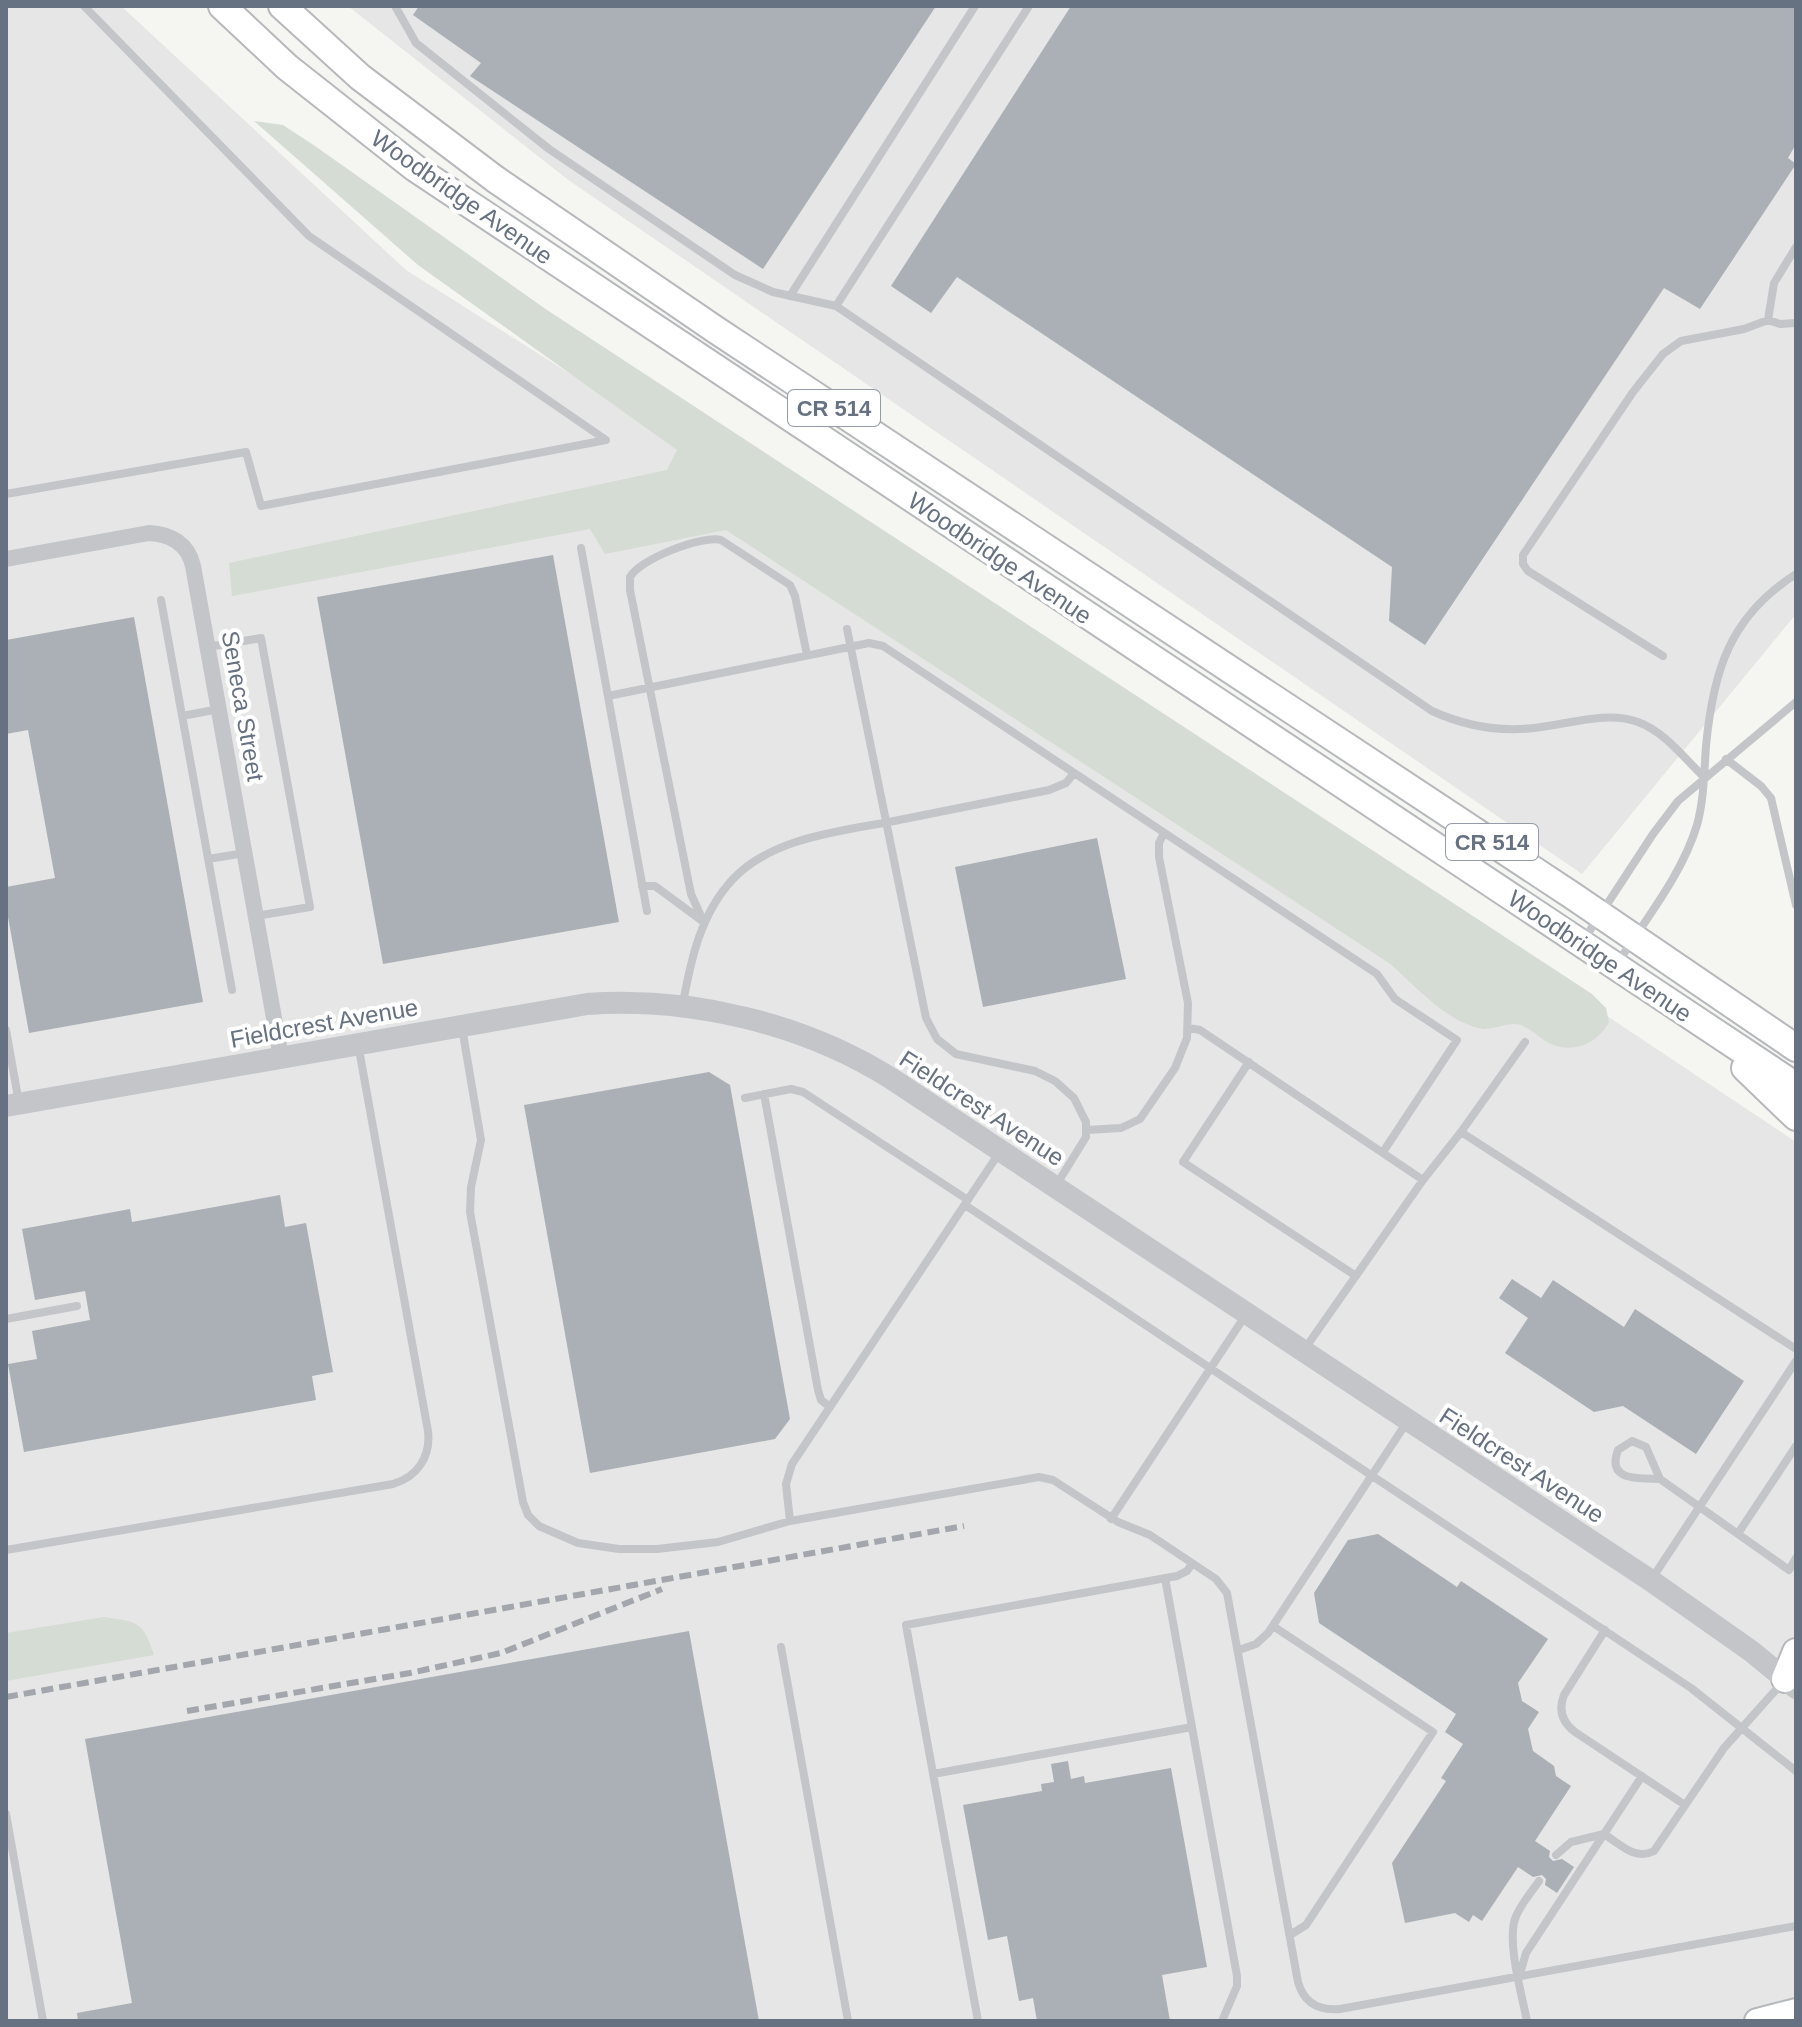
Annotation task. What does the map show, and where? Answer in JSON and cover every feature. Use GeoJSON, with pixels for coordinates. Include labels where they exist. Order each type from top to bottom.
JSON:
{"type":"FeatureCollection","features":[{"type":"Feature","properties":{"kind":"main road","name":"Woodbridge Avenue"},"geometry":{"type":"LineString","coordinates":[[222,6],[287,67],[415,168],[1796,1086]]}},
{"type":"Feature","properties":{"kind":"main road","name":"Woodbridge Avenue"},"geometry":{"type":"LineString","coordinates":[[282,6],[360,77],[495,179],[729,339],[1796,1048]]}},
{"type":"Feature","properties":{"kind":"main road"},"geometry":{"type":"LineString","coordinates":[[1650,989],[1718,1044],[1796,1117]]}},
{"type":"Feature","properties":{"kind":"main road"},"geometry":{"type":"LineString","coordinates":[[1792,1681],[1796,1652]]}},
{"type":"Feature","properties":{"kind":"main road"},"geometry":{"type":"LineString","coordinates":[[1757,2021],[1796,2011]]}},
{"type":"Feature","properties":{"kind":"street","name":"Seneca Street"},"geometry":{"type":"LineString","coordinates":[[6,559],[149,533],[171,537],[183,546],[191,558],[281,1057]]}},
{"type":"Feature","properties":{"kind":"street","name":"Fieldcrest Avenue"},"geometry":{"type":"LineString","coordinates":[[13,1105],[587,1004],[638,1003],[683,1007],[757,1021],[848,1054],[882,1073],[1650,1580],[1792,1681]]}},
{"type":"Feature","properties":{"kind":"lane"},"geometry":{"type":"LineString","coordinates":[[6,494],[246,452],[261,506],[606,440],[309,236],[84,6]]}},
{"type":"Feature","properties":{"kind":"lane"},"geometry":{"type":"LineString","coordinates":[[395,6],[416,43],[549,149],[735,275],[773,292],[836,306],[1432,711],[1455,722],[1498,729],[1610,718],[1630,720],[1662,736],[1704,777]]}},
{"type":"Feature","properties":{"kind":"lane"},"geometry":{"type":"LineString","coordinates":[[790,296],[975,6]]}},
{"type":"Feature","properties":{"kind":"lane"},"geometry":{"type":"LineString","coordinates":[[836,306],[1029,6]]}},
{"type":"Feature","properties":{"kind":"lane"},"geometry":{"type":"LineString","coordinates":[[1768,320],[1774,283],[1796,247]]}},
{"type":"Feature","properties":{"kind":"lane"},"geometry":{"type":"LineString","coordinates":[[1663,656],[1528,571],[1523,564],[1523,555],[1633,392],[1663,354],[1681,341],[1744,329],[1768,320],[1780,324],[1796,323]]}},
{"type":"Feature","properties":{"kind":"lane"},"geometry":{"type":"LineString","coordinates":[[704,923],[691,894],[630,590],[630,577],[644,563],[708,538],[727,542],[790,585],[807,655]]}},
{"type":"Feature","properties":{"kind":"lane"},"geometry":{"type":"LineString","coordinates":[[581,548],[647,911]]}},
{"type":"Feature","properties":{"kind":"lane"},"geometry":{"type":"LineString","coordinates":[[1616,966],[1673,878],[1690,843],[1699,817],[1712,701],[1720,664],[1731,638],[1767,595],[1796,574]]}},
{"type":"Feature","properties":{"kind":"lane"},"geometry":{"type":"LineString","coordinates":[[161,600],[232,990]]}},
{"type":"Feature","properties":{"kind":"lane"},"geometry":{"type":"LineString","coordinates":[[847,629],[924,1011],[932,1032],[942,1045],[956,1054],[1023,1067],[1055,1081],[1080,1106],[1087,1130],[1084,1143],[1055,1187]]}},
{"type":"Feature","properties":{"kind":"lane"},"geometry":{"type":"LineString","coordinates":[[208,647],[261,638],[310,907],[256,916]]}},
{"type":"Feature","properties":{"kind":"lane"},"geometry":{"type":"LineString","coordinates":[[608,696],[878,643],[1377,974],[1395,999],[1457,1040],[1383,1152]]}},
{"type":"Feature","properties":{"kind":"lane"},"geometry":{"type":"LineString","coordinates":[[1581,943],[1666,816],[1704,777],[1796,702]]}},
{"type":"Feature","properties":{"kind":"lane"},"geometry":{"type":"LineString","coordinates":[[182,716],[219,709]]}},
{"type":"Feature","properties":{"kind":"lane"},"geometry":{"type":"LineString","coordinates":[[1726,759],[1761,786],[1771,798],[1796,905]]}},
{"type":"Feature","properties":{"kind":"lane"},"geometry":{"type":"LineString","coordinates":[[683,1007],[690,967],[704,923],[727,885],[762,857],[805,840],[1049,790],[1066,783],[1074,773]]}},
{"type":"Feature","properties":{"kind":"lane"},"geometry":{"type":"LineString","coordinates":[[1087,1130],[1129,1126],[1145,1114],[1179,1061],[1189,1028],[1188,1003],[1160,863],[1159,843],[1164,833]]}},
{"type":"Feature","properties":{"kind":"lane"},"geometry":{"type":"LineString","coordinates":[[208,859],[245,853]]}},
{"type":"Feature","properties":{"kind":"lane"},"geometry":{"type":"LineString","coordinates":[[642,886],[655,886],[704,923]]}},
{"type":"Feature","properties":{"kind":"lane"},"geometry":{"type":"LineString","coordinates":[[461,1025],[481,1133],[481,1148],[471,1187],[470,1212],[523,1502],[528,1515],[539,1526],[578,1543],[605,1548],[636,1550],[718,1542],[790,1521],[1039,1477],[1059,1483],[1111,1519],[1150,1535],[1220,1582],[1227,1593],[1300,1989],[1309,2001],[1325,2010],[1796,1926]]}},
{"type":"Feature","properties":{"kind":"lane"},"geometry":{"type":"LineString","coordinates":[[1189,1028],[1200,1030],[1423,1180]]}},
{"type":"Feature","properties":{"kind":"lane"},"geometry":{"type":"LineString","coordinates":[[6,1030],[13,1105]]}},
{"type":"Feature","properties":{"kind":"lane"},"geometry":{"type":"LineString","coordinates":[[1303,1352],[1423,1180],[1525,1042]]}},
{"type":"Feature","properties":{"kind":"lane"},"geometry":{"type":"LineString","coordinates":[[6,1550],[393,1484],[407,1478],[423,1463],[428,1448],[428,1431],[358,1043]]}},
{"type":"Feature","properties":{"kind":"lane"},"geometry":{"type":"LineString","coordinates":[[1249,1062],[1183,1162],[1356,1276]]}},
{"type":"Feature","properties":{"kind":"lane"},"geometry":{"type":"LineString","coordinates":[[745,1098],[791,1089],[809,1095],[1210,1368],[1691,1688],[1796,1771]]}},
{"type":"Feature","properties":{"kind":"lane"},"geometry":{"type":"LineString","coordinates":[[764,1094],[818,1390],[821,1400],[830,1407]]}},
{"type":"Feature","properties":{"kind":"lane"},"geometry":{"type":"LineString","coordinates":[[1461,1132],[1796,1349]]}},
{"type":"Feature","properties":{"kind":"lane"},"geometry":{"type":"LineString","coordinates":[[790,1521],[787,1477],[792,1464],[1000,1151]]}},
{"type":"Feature","properties":{"kind":"lane"},"geometry":{"type":"LineString","coordinates":[[6,1319],[77,1306]]}},
{"type":"Feature","properties":{"kind":"lane"},"geometry":{"type":"LineString","coordinates":[[1111,1519],[1246,1314]]}},
{"type":"Feature","properties":{"kind":"lane"},"geometry":{"type":"LineString","coordinates":[[1650,1580],[1796,1361]]}},
{"type":"Feature","properties":{"kind":"lane"},"geometry":{"type":"LineString","coordinates":[[1239,1650],[1261,1642],[1273,1626],[1408,1421]]}},
{"type":"Feature","properties":{"kind":"lane"},"geometry":{"type":"LineString","coordinates":[[1660,1479],[1644,1445],[1632,1441],[1618,1450],[1615,1462],[1622,1474],[1630,1478],[1660,1479],[1789,1570],[1796,1558]]}},
{"type":"Feature","properties":{"kind":"lane"},"geometry":{"type":"LineString","coordinates":[[1739,1532],[1796,1446]]}},
{"type":"Feature","properties":{"kind":"lane"},"geometry":{"type":"LineString","coordinates":[[978,2021],[906,1625],[1165,1578],[1183,1574],[1192,1564]]}},
{"type":"Feature","properties":{"kind":"lane"},"geometry":{"type":"LineString","coordinates":[[1165,1578],[1237,1976],[1237,1986],[1222,2021]]}},
{"type":"Feature","properties":{"kind":"lane"},"geometry":{"type":"LineString","coordinates":[[1273,1626],[1433,1732],[1306,1925],[1290,1935]]}},
{"type":"Feature","properties":{"kind":"lane"},"geometry":{"type":"LineString","coordinates":[[1605,1630],[1564,1695],[1561,1713],[1575,1732],[1685,1805]]}},
{"type":"Feature","properties":{"kind":"lane"},"geometry":{"type":"LineString","coordinates":[[781,1647],[848,2021]]}},
{"type":"Feature","properties":{"kind":"lane"},"geometry":{"type":"LineString","coordinates":[[1556,1855],[1571,1842],[1604,1834],[1634,1853],[1645,1855],[1657,1848],[1718,1756],[1742,1727],[1792,1681]]}},
{"type":"Feature","properties":{"kind":"lane"},"geometry":{"type":"LineString","coordinates":[[933,1774],[1192,1727]]}},
{"type":"Feature","properties":{"kind":"lane"},"geometry":{"type":"LineString","coordinates":[[1519,1977],[1526,1953],[1642,1776]]}},
{"type":"Feature","properties":{"kind":"lane"},"geometry":{"type":"LineString","coordinates":[[6,1814],[43,2021]]}},
{"type":"Feature","properties":{"kind":"lane"},"geometry":{"type":"LineString","coordinates":[[1527,2021],[1514,1942],[1515,1920],[1539,1881]]}},
{"type":"Feature","properties":{"kind":"shaded area"},"geometry":{"type":"Polygon","coordinates":[[[6,6],[121,6],[406,270],[664,433],[686,402],[1796,1142],[1796,2021],[6,2021],[6,6]]]}},
{"type":"Feature","properties":{"kind":"shaded area"},"geometry":{"type":"Polygon","coordinates":[[[348,6],[1796,6],[1796,614],[1582,874],[567,179],[348,6]]]}},
{"type":"Feature","properties":{"kind":"shaded area"},"geometry":{"type":"Polygon","coordinates":[[[254,121],[283,125],[547,310],[1592,994],[1606,1008],[1609,1022],[1604,1030],[1582,1046],[1565,1048],[1547,1042],[1521,1025],[1483,1029],[1465,1024],[1430,1001],[1389,963],[726,530],[605,554],[590,529],[232,596],[229,563],[667,470],[677,450],[418,265],[254,121]]]}},
{"type":"Feature","properties":{"kind":"shaded area"},"geometry":{"type":"Polygon","coordinates":[[[104,1617],[138,1625],[154,1655],[6,1681],[6,1633],[104,1617]]]}},
{"type":"Feature","properties":{"kind":"building"},"geometry":{"type":"Polygon","coordinates":[[[419,6],[936,6],[763,269],[470,76],[481,63],[413,15],[419,6]]]}},
{"type":"Feature","properties":{"kind":"building"},"geometry":{"type":"Polygon","coordinates":[[[1071,6],[1796,6],[1796,144],[1788,158],[1796,164],[1700,309],[1664,288],[1425,645],[1389,621],[1392,567],[957,277],[931,313],[891,286],[1071,6]]]}},
{"type":"Feature","properties":{"kind":"building"},"geometry":{"type":"Polygon","coordinates":[[[553,555],[619,922],[383,964],[317,597],[553,555]]]}},
{"type":"Feature","properties":{"kind":"building"},"geometry":{"type":"Polygon","coordinates":[[[134,617],[203,1002],[29,1033],[6,906],[6,887],[55,878],[28,730],[6,734],[6,640],[134,617]]]}},
{"type":"Feature","properties":{"kind":"building"},"geometry":{"type":"Polygon","coordinates":[[[1097,838],[1126,979],[983,1007],[955,867],[1097,838]]]}},
{"type":"Feature","properties":{"kind":"building"},"geometry":{"type":"Polygon","coordinates":[[[709,1072],[730,1085],[790,1419],[775,1439],[590,1473],[524,1105],[709,1072]]]}},
{"type":"Feature","properties":{"kind":"building"},"geometry":{"type":"Polygon","coordinates":[[[280,1195],[285,1227],[306,1223],[333,1372],[312,1376],[316,1400],[24,1452],[8,1364],[37,1359],[32,1331],[90,1320],[85,1291],[35,1300],[22,1229],[130,1209],[132,1222],[280,1195]]]}},
{"type":"Feature","properties":{"kind":"building"},"geometry":{"type":"Polygon","coordinates":[[[1512,1279],[1541,1298],[1553,1280],[1624,1327],[1635,1309],[1744,1381],[1696,1454],[1623,1406],[1594,1412],[1505,1353],[1528,1318],[1499,1298],[1512,1279]]]}},
{"type":"Feature","properties":{"kind":"building"},"geometry":{"type":"Polygon","coordinates":[[[1378,1534],[1457,1587],[1461,1581],[1548,1639],[1518,1683],[1522,1701],[1539,1712],[1528,1729],[1533,1751],[1554,1766],[1556,1776],[1571,1786],[1535,1841],[1550,1851],[1549,1857],[1553,1861],[1562,1859],[1574,1867],[1557,1893],[1545,1885],[1546,1879],[1542,1875],[1533,1877],[1518,1867],[1482,1921],[1473,1915],[1469,1922],[1455,1913],[1405,1923],[1392,1863],[1446,1781],[1441,1778],[1463,1744],[1445,1732],[1456,1714],[1319,1623],[1314,1593],[1348,1540],[1378,1534]]]}},
{"type":"Feature","properties":{"kind":"building"},"geometry":{"type":"Polygon","coordinates":[[[689,1631],[759,2021],[78,2021],[77,2013],[132,2003],[85,1739],[689,1631]]]}},
{"type":"Feature","properties":{"kind":"building"},"geometry":{"type":"Polygon","coordinates":[[[1068,1761],[1071,1779],[1084,1776],[1085,1783],[1171,1768],[1207,1967],[1162,1975],[1170,2021],[1037,2021],[1033,1998],[1019,2001],[1007,1936],[988,1940],[963,1805],[1042,1791],[1041,1784],[1054,1782],[1051,1764],[1068,1761]]]}},
{"type":"Feature","properties":{"kind":"railway"},"geometry":{"type":"LineString","coordinates":[[6,1697],[964,1526]]}},
{"type":"Feature","properties":{"kind":"railway"},"geometry":{"type":"LineString","coordinates":[[187,1711],[410,1673],[501,1653],[662,1589]]}}]}
